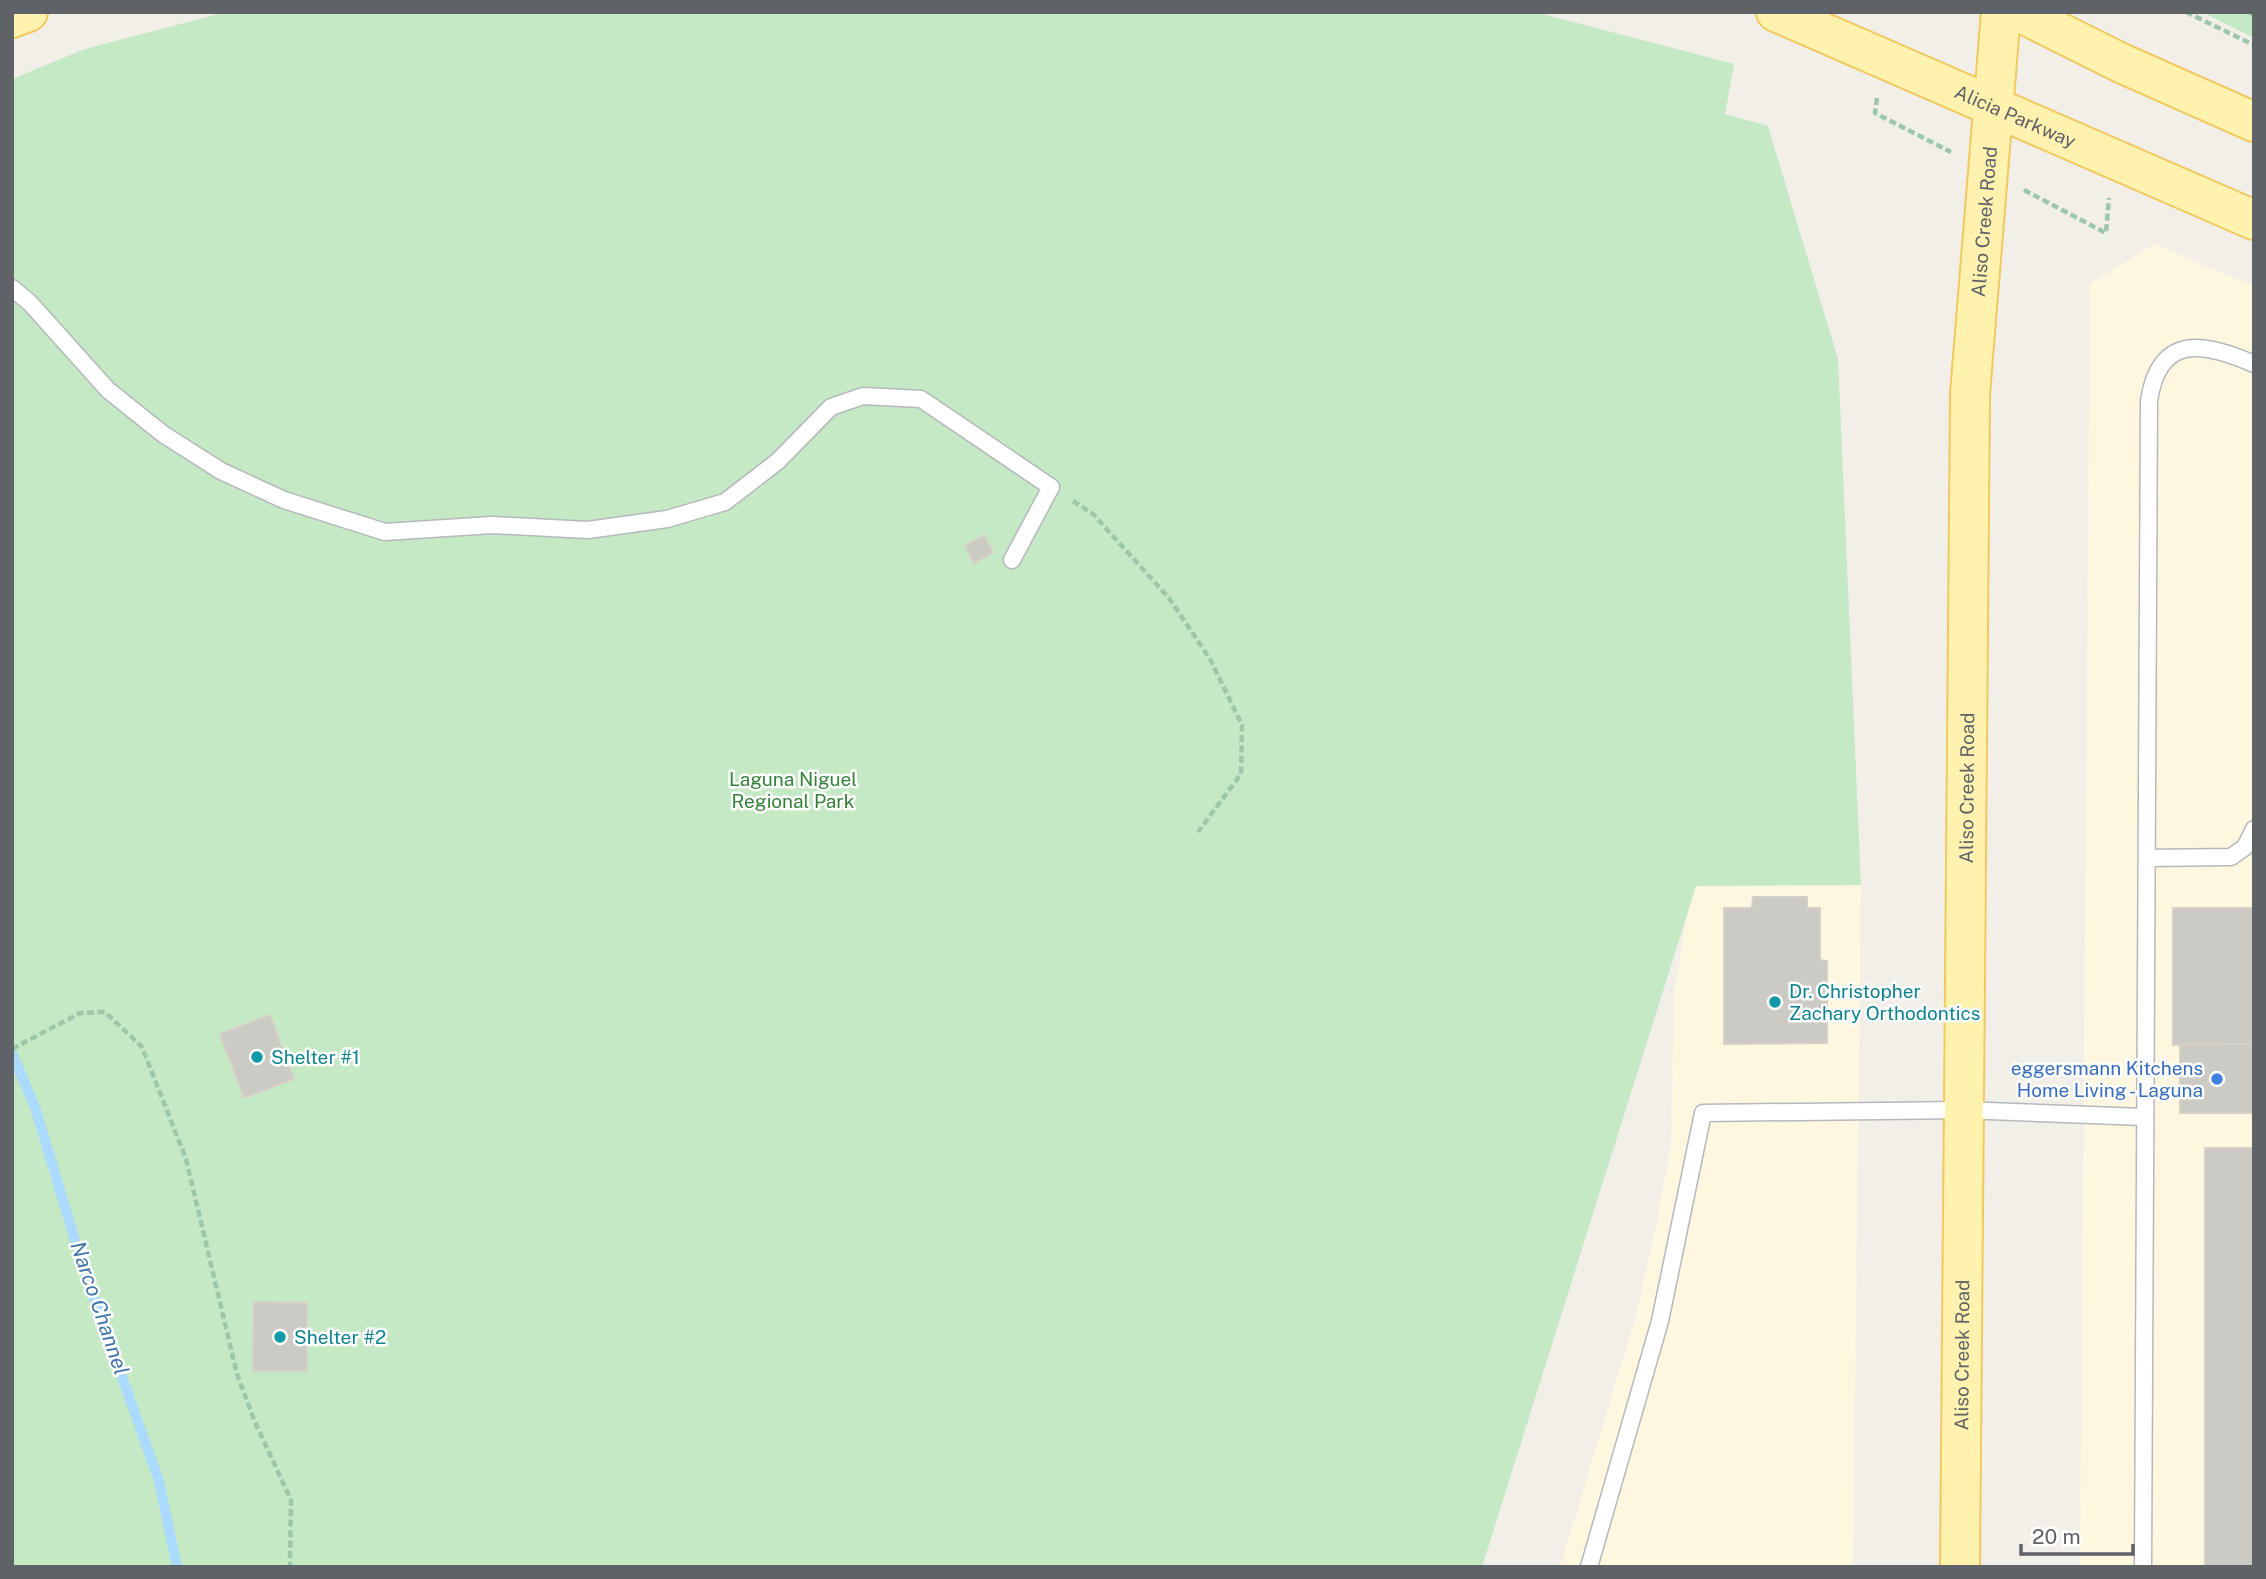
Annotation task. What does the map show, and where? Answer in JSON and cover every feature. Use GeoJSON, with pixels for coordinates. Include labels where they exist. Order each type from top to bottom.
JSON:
{"type":"FeatureCollection","features":[{"type":"Feature","properties":{"kind":"main road"},"geometry":{"type":"LineString","coordinates":[[12,18],[29,12]]}},
{"type":"Feature","properties":{"kind":"main road","name":"Alicia Parkway"},"geometry":{"type":"LineString","coordinates":[[1776,12],[1993,104],[2254,220]]}},
{"type":"Feature","properties":{"kind":"main road","name":"Aliso Creek Road"},"geometry":{"type":"LineString","coordinates":[[1960,1567],[1969,394],[2001,12]]}},
{"type":"Feature","properties":{"kind":"main road"},"geometry":{"type":"LineString","coordinates":[[2019,12],[2113,59],[2254,122]]}},
{"type":"Feature","properties":{"kind":"lane"},"geometry":{"type":"LineString","coordinates":[[12,288],[30,303],[108,390],[163,434],[220,471],[274,495],[385,532],[492,525],[589,530],[667,519],[725,502],[778,461],[831,407],[863,396],[899,396],[922,399],[1051,487],[1013,560]]}},
{"type":"Feature","properties":{"kind":"lane"},"geometry":{"type":"LineString","coordinates":[[2143,1565],[2143,1117],[2149,401],[2152,377],[2165,359],[2189,349],[2207,346],[2254,364]]}},
{"type":"Feature","properties":{"kind":"lane"},"geometry":{"type":"LineString","coordinates":[[2147,858],[2231,857],[2245,847],[2254,829]]}},
{"type":"Feature","properties":{"kind":"lane"},"geometry":{"type":"LineString","coordinates":[[1589,1567],[1660,1321],[1703,1113],[1963,1110],[2143,1117]]}},
{"type":"Feature","properties":{"kind":"path"},"geometry":{"type":"LineString","coordinates":[[2186,12],[2254,45]]}},
{"type":"Feature","properties":{"kind":"path"},"geometry":{"type":"LineString","coordinates":[[2249,12],[2254,15]]}},
{"type":"Feature","properties":{"kind":"path"},"geometry":{"type":"LineString","coordinates":[[1093,514],[1169,598],[1210,659],[1242,725],[1241,774],[1198,832]]}},
{"type":"Feature","properties":{"kind":"path"},"geometry":{"type":"LineString","coordinates":[[12,1049],[80,1013],[105,1012],[142,1047],[186,1159],[237,1374],[255,1422],[291,1500],[290,1567]]}},
{"type":"Feature","properties":{"kind":"shaded area"},"geometry":{"type":"Polygon","coordinates":[[[2154,244],[2254,286],[2254,1567],[2080,1567],[2090,284],[2154,244]]]}},
{"type":"Feature","properties":{"kind":"shaded area"},"geometry":{"type":"Polygon","coordinates":[[[1861,885],[1853,1567],[1560,1567],[1636,1315],[1656,1226],[1671,1143],[1674,995],[1689,902],[1696,886],[1861,885]]]}},
{"type":"Feature","properties":{"kind":"green space","name":"Laguna Niguel Regional Park"},"geometry":{"type":"Polygon","coordinates":[[[226,12],[1535,12],[1734,64],[1725,114],[1768,126],[1838,359],[1861,885],[1696,886],[1482,1567],[12,1567],[12,79],[85,49],[226,12]]]}},
{"type":"Feature","properties":{"kind":"green space"},"geometry":{"type":"Polygon","coordinates":[[[2202,12],[2254,12],[2254,38],[2202,12]]]}},
{"type":"Feature","properties":{"kind":"building"},"geometry":{"type":"Polygon","coordinates":[[[984,535],[993,552],[974,563],[965,546],[984,535]]]}},
{"type":"Feature","properties":{"kind":"building","name":"Dr. Christopher Zachary Orthodontics"},"geometry":{"type":"Polygon","coordinates":[[[1753,897],[1807,897],[1807,908],[1820,908],[1820,960],[1827,961],[1827,1043],[1724,1044],[1724,908],[1752,908],[1753,897]]]}},
{"type":"Feature","properties":{"kind":"building"},"geometry":{"type":"Polygon","coordinates":[[[2173,908],[2254,908],[2254,1044],[2173,1045],[2173,908]]]}},
{"type":"Feature","properties":{"kind":"building","name":"Shelter #1"},"geometry":{"type":"Polygon","coordinates":[[[270,1015],[294,1079],[244,1098],[220,1034],[270,1015]]]}},
{"type":"Feature","properties":{"kind":"building","name":"eggersmann Kitchens Home Living - Laguna"},"geometry":{"type":"Polygon","coordinates":[[[2180,1044],[2254,1044],[2254,1113],[2180,1113],[2180,1044]]]}},
{"type":"Feature","properties":{"kind":"building"},"geometry":{"type":"Polygon","coordinates":[[[2205,1148],[2254,1148],[2254,1567],[2205,1567],[2205,1148]]]}},
{"type":"Feature","properties":{"kind":"building","name":"Shelter #2"},"geometry":{"type":"Polygon","coordinates":[[[254,1302],[307,1303],[307,1371],[253,1371],[254,1302]]]}},
{"type":"Feature","properties":{"kind":"waterway","name":"Narco Channel"},"geometry":{"type":"LineString","coordinates":[[12,1053],[36,1110],[82,1264],[159,1481],[177,1567]]}},
{"type":"Feature","properties":{"kind":"place","name":"Dr. Christopher Zachary Orthodontics"},"geometry":{"type":"Point","coordinates":[1775,1002]}},
{"type":"Feature","properties":{"kind":"place","name":"Shelter #1"},"geometry":{"type":"Point","coordinates":[257,1057]}},
{"type":"Feature","properties":{"kind":"place","name":"eggersmann Kitchens Home Living - Laguna"},"geometry":{"type":"Point","coordinates":[2217,1079]}},
{"type":"Feature","properties":{"kind":"place","name":"Shelter #2"},"geometry":{"type":"Point","coordinates":[280,1337]}}]}
